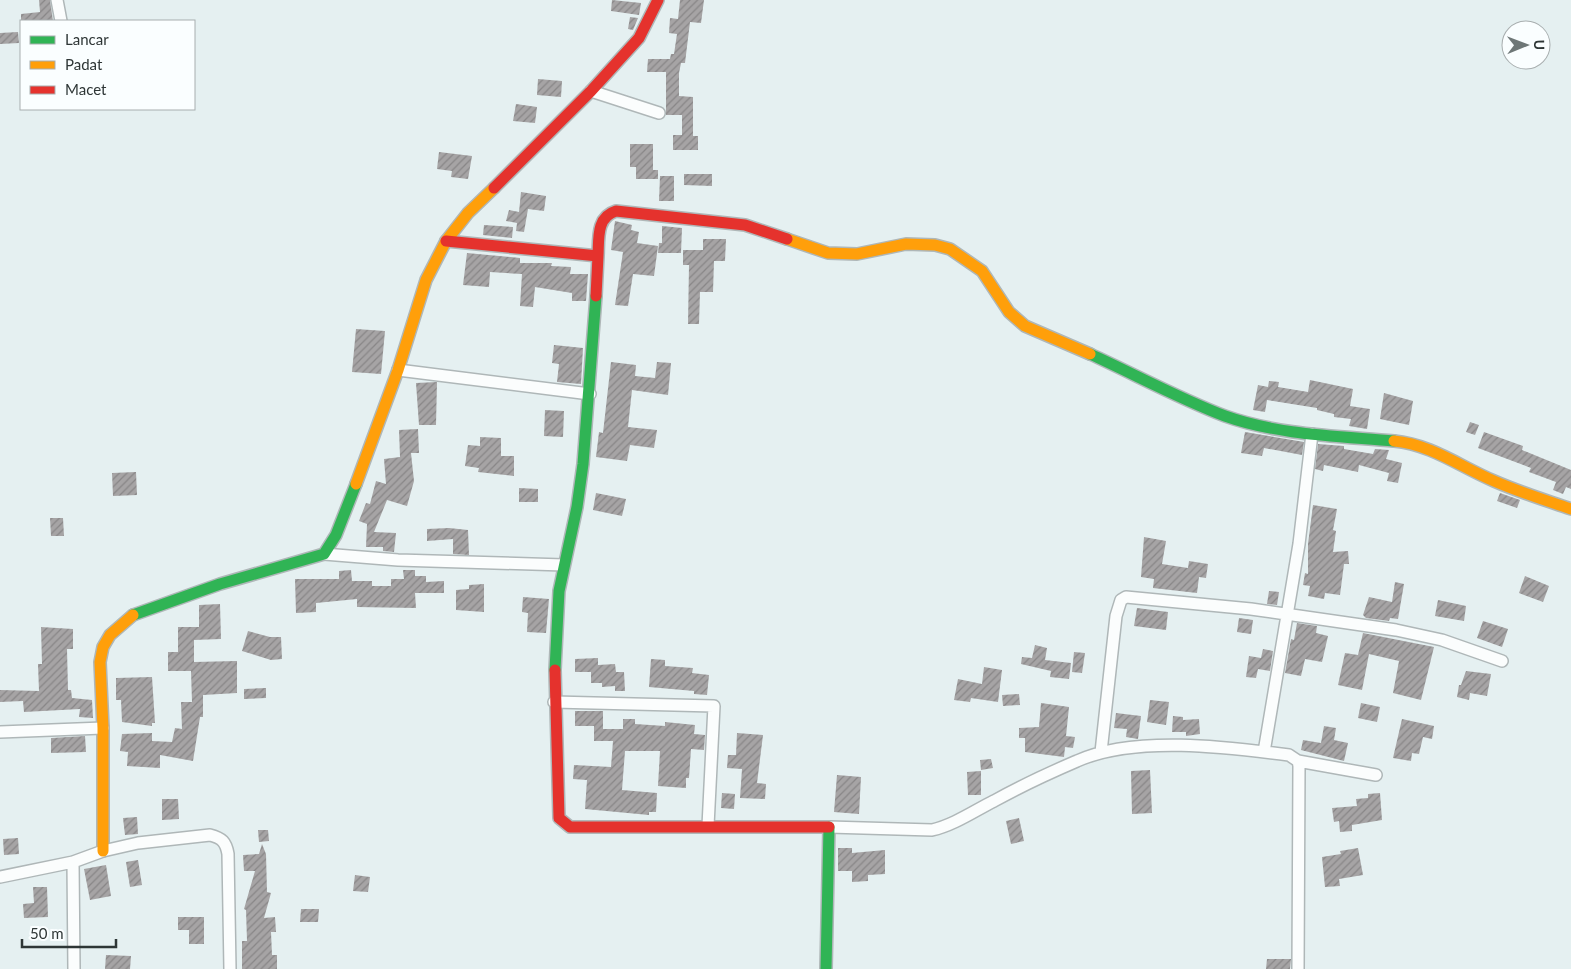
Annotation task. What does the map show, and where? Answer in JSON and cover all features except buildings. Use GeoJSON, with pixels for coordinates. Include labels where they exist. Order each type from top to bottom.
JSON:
{"type":"FeatureCollection","features":[{"type":"Feature","properties":{"kind":"street"},"geometry":{"type":"LineString","coordinates":[[57,0],[61,20]]}},
{"type":"Feature","properties":{"kind":"street"},"geometry":{"type":"LineString","coordinates":[[324,554],[336,535],[345,514],[398,370],[426,280],[446,242],[480,201],[591,91],[639,38],[658,0]]}},
{"type":"Feature","properties":{"kind":"street"},"geometry":{"type":"LineString","coordinates":[[591,91],[659,113]]}},
{"type":"Feature","properties":{"kind":"street"},"geometry":{"type":"LineString","coordinates":[[1376,775],[1298,761],[1289,755],[1221,747],[1179,745],[1101,752],[1079,760],[1009,793],[945,827],[932,830],[829,827],[570,827],[563,824],[557,811],[554,702],[556,624],[564,565],[577,507],[590,394],[598,256],[601,224],[604,216],[608,212],[616,211],[745,225],[828,253],[857,254],[906,244],[935,245],[958,253],[982,271],[1016,321],[1034,331],[1088,353],[1226,416],[1254,424],[1312,434],[1408,442],[1426,448],[1494,481],[1571,509]]}},
{"type":"Feature","properties":{"kind":"street"},"geometry":{"type":"LineString","coordinates":[[446,242],[598,256]]}},
{"type":"Feature","properties":{"kind":"street"},"geometry":{"type":"LineString","coordinates":[[398,370],[590,394]]}},
{"type":"Feature","properties":{"kind":"street"},"geometry":{"type":"LineString","coordinates":[[1264,752],[1298,544],[1312,434]]}},
{"type":"Feature","properties":{"kind":"street"},"geometry":{"type":"LineString","coordinates":[[103,851],[101,652],[105,641],[123,621],[181,597],[324,554],[398,560],[564,565]]}},
{"type":"Feature","properties":{"kind":"street"},"geometry":{"type":"LineString","coordinates":[[1101,752],[1116,616],[1121,600],[1131,597],[1286,614],[1371,626],[1442,640],[1502,661]]}},
{"type":"Feature","properties":{"kind":"street"},"geometry":{"type":"LineString","coordinates":[[554,702],[714,706],[708,826]]}},
{"type":"Feature","properties":{"kind":"street"},"geometry":{"type":"LineString","coordinates":[[0,732],[103,728]]}},
{"type":"Feature","properties":{"kind":"street"},"geometry":{"type":"LineString","coordinates":[[1298,761],[1298,969]]}},
{"type":"Feature","properties":{"kind":"street"},"geometry":{"type":"LineString","coordinates":[[826,969],[829,827]]}},
{"type":"Feature","properties":{"kind":"street"},"geometry":{"type":"LineString","coordinates":[[0,877],[73,862],[103,851],[138,843],[210,835],[220,838],[226,843],[228,854],[230,969]]}},
{"type":"Feature","properties":{"kind":"street"},"geometry":{"type":"LineString","coordinates":[[73,862],[74,969]]}},
{"type":"Feature","properties":{"kind":"traffic: fast"},"geometry":{"type":"LineString","coordinates":[[555,670],[559,591],[577,507],[583,464],[596,296]]}},
{"type":"Feature","properties":{"kind":"traffic: fast"},"geometry":{"type":"LineString","coordinates":[[1090,354],[1191,402],[1245,422],[1308,434],[1394,441]]}},
{"type":"Feature","properties":{"kind":"traffic: fast"},"geometry":{"type":"LineString","coordinates":[[133,615],[220,584],[324,554],[336,535],[356,484]]}},
{"type":"Feature","properties":{"kind":"traffic: fast"},"geometry":{"type":"LineString","coordinates":[[826,969],[829,827]]}},
{"type":"Feature","properties":{"kind":"traffic: slow"},"geometry":{"type":"LineString","coordinates":[[356,484],[398,370],[426,280],[446,241],[468,213],[494,188]]}},
{"type":"Feature","properties":{"kind":"traffic: slow"},"geometry":{"type":"LineString","coordinates":[[787,239],[828,253],[857,254],[906,244],[935,245],[950,249],[982,271],[1009,312],[1025,326],[1090,354]]}},
{"type":"Feature","properties":{"kind":"traffic: slow"},"geometry":{"type":"LineString","coordinates":[[1394,441],[1433,451],[1503,485],[1571,509]]}},
{"type":"Feature","properties":{"kind":"traffic: slow"},"geometry":{"type":"LineString","coordinates":[[103,851],[103,728],[100,662],[103,647],[110,635],[133,615]]}},
{"type":"Feature","properties":{"kind":"traffic: jam"},"geometry":{"type":"LineString","coordinates":[[494,188],[591,91],[639,38],[658,0]]}},
{"type":"Feature","properties":{"kind":"traffic: jam"},"geometry":{"type":"LineString","coordinates":[[598,256],[602,223],[605,218],[616,211],[745,225],[787,239]]}},
{"type":"Feature","properties":{"kind":"traffic: jam"},"geometry":{"type":"LineString","coordinates":[[446,241],[598,256],[596,296]]}},
{"type":"Feature","properties":{"kind":"traffic: jam"},"geometry":{"type":"LineString","coordinates":[[555,670],[559,818],[570,827],[829,827]]}}]}
